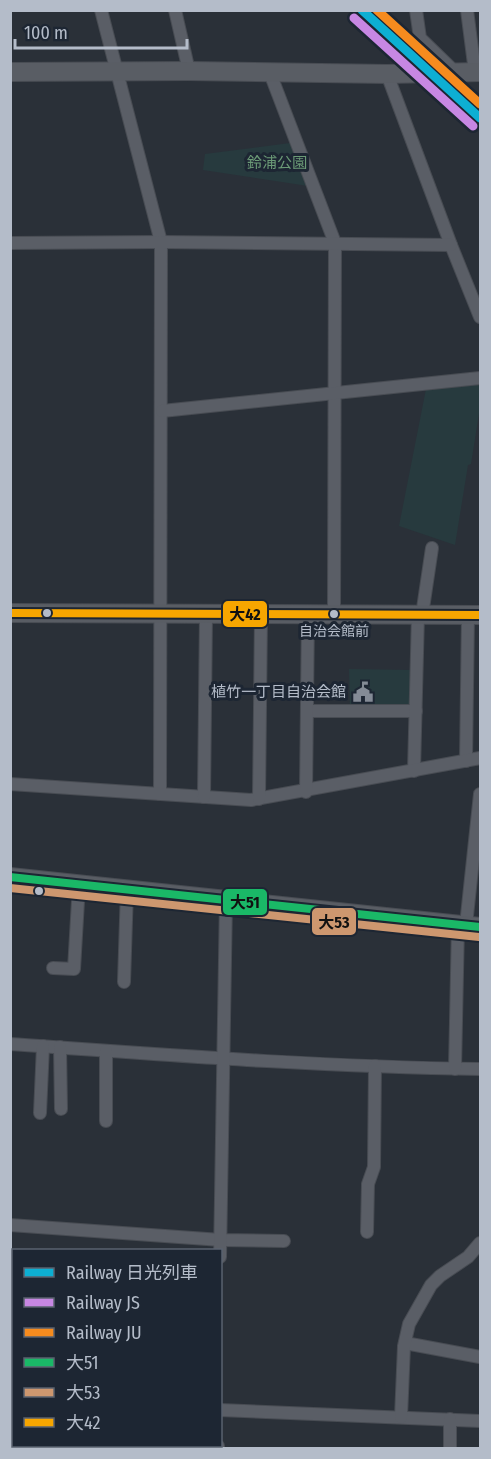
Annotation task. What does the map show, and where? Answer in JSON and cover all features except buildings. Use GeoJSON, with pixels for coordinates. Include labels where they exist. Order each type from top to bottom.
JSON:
{"type":"FeatureCollection","features":[{"type":"Feature","properties":{"kind":"street"},"geometry":{"type":"LineString","coordinates":[[101,10],[161,242],[160,794]]}},
{"type":"Feature","properties":{"kind":"street"},"geometry":{"type":"LineString","coordinates":[[175,10],[189,71]]}},
{"type":"Feature","properties":{"kind":"street"},"geometry":{"type":"LineString","coordinates":[[416,10],[420,38],[455,72]]}},
{"type":"Feature","properties":{"kind":"street"},"geometry":{"type":"LineString","coordinates":[[10,72],[189,71],[387,74],[478,72],[467,10]]}},
{"type":"Feature","properties":{"kind":"street"},"geometry":{"type":"LineString","coordinates":[[270,73],[336,243],[334,614]]}},
{"type":"Feature","properties":{"kind":"street"},"geometry":{"type":"LineString","coordinates":[[387,74],[480,317]]}},
{"type":"Feature","properties":{"kind":"street"},"geometry":{"type":"LineString","coordinates":[[10,243],[451,245]]}},
{"type":"Feature","properties":{"kind":"street"},"geometry":{"type":"LineString","coordinates":[[162,411],[480,378]]}},
{"type":"Feature","properties":{"kind":"street"},"geometry":{"type":"LineString","coordinates":[[414,771],[420,615],[432,548]]}},
{"type":"Feature","properties":{"kind":"street"},"geometry":{"type":"LineString","coordinates":[[10,613],[474,615],[466,761]]}},
{"type":"Feature","properties":{"kind":"street"},"geometry":{"type":"LineString","coordinates":[[204,797],[206,614]]}},
{"type":"Feature","properties":{"kind":"street"},"geometry":{"type":"LineString","coordinates":[[260,799],[261,614]]}},
{"type":"Feature","properties":{"kind":"street"},"geometry":{"type":"LineString","coordinates":[[306,792],[308,614]]}},
{"type":"Feature","properties":{"kind":"street"},"geometry":{"type":"LineString","coordinates":[[307,711],[416,711]]}},
{"type":"Feature","properties":{"kind":"street"},"geometry":{"type":"LineString","coordinates":[[10,784],[251,801],[480,758]]}},
{"type":"Feature","properties":{"kind":"street"},"geometry":{"type":"LineString","coordinates":[[455,1069],[480,794]]}},
{"type":"Feature","properties":{"kind":"street"},"geometry":{"type":"LineString","coordinates":[[10,877],[468,926]]}},
{"type":"Feature","properties":{"kind":"street"},"geometry":{"type":"LineString","coordinates":[[53,968],[74,969],[79,884]]}},
{"type":"Feature","properties":{"kind":"street"},"geometry":{"type":"LineString","coordinates":[[124,982],[128,889]]}},
{"type":"Feature","properties":{"kind":"street"},"geometry":{"type":"LineString","coordinates":[[220,1249],[226,900]]}},
{"type":"Feature","properties":{"kind":"street"},"geometry":{"type":"LineString","coordinates":[[10,1044],[225,1059],[480,1069]]}},
{"type":"Feature","properties":{"kind":"street"},"geometry":{"type":"LineString","coordinates":[[40,1113],[43,1046]]}},
{"type":"Feature","properties":{"kind":"street"},"geometry":{"type":"LineString","coordinates":[[60,1047],[61,1109]]}},
{"type":"Feature","properties":{"kind":"street"},"geometry":{"type":"LineString","coordinates":[[106,1051],[106,1121]]}},
{"type":"Feature","properties":{"kind":"street"},"geometry":{"type":"LineString","coordinates":[[367,1232],[368,1184],[374,1167],[375,1066]]}},
{"type":"Feature","properties":{"kind":"street"},"geometry":{"type":"LineString","coordinates":[[10,1225],[221,1240],[284,1241]]}},
{"type":"Feature","properties":{"kind":"street"},"geometry":{"type":"LineString","coordinates":[[401,1417],[405,1343],[409,1324],[431,1285],[468,1257],[480,1243]]}},
{"type":"Feature","properties":{"kind":"street"},"geometry":{"type":"LineString","coordinates":[[405,1343],[480,1357]]}},
{"type":"Feature","properties":{"kind":"street"},"geometry":{"type":"LineString","coordinates":[[222,1410],[480,1420]]}},
{"type":"Feature","properties":{"kind":"street"},"geometry":{"type":"LineString","coordinates":[[450,1419],[450,1449]]}},
{"type":"Feature","properties":{"kind":"green space","name":"鈴浦公園"},"geometry":{"type":"Polygon","coordinates":[[[290,143],[308,186],[203,170],[205,154],[290,143]]]}},
{"type":"Feature","properties":{"kind":"green space"},"geometry":{"type":"Polygon","coordinates":[[[480,383],[480,407],[455,545],[399,526],[426,389],[480,383]]]}},
{"type":"Feature","properties":{"kind":"green space"},"geometry":{"type":"Polygon","coordinates":[[[349,669],[413,670],[412,709],[350,710],[349,669]]]}},
{"type":"Feature","properties":{"kind":"rail line","name":"日光列車"},"geometry":{"type":"LineString","coordinates":[[362,10],[480,118]]}},
{"type":"Feature","properties":{"kind":"rail line","name":"JU"},"geometry":{"type":"LineString","coordinates":[[377,10],[480,104]]}},
{"type":"Feature","properties":{"kind":"rail line","name":"JS"},"geometry":{"type":"LineString","coordinates":[[354,18],[473,126]]}},
{"type":"Feature","properties":{"kind":"transit line","name":"大42"},"geometry":{"type":"LineString","coordinates":[[10,613],[480,615]]}},
{"type":"Feature","properties":{"kind":"transit line","name":"大51"},"geometry":{"type":"LineString","coordinates":[[10,877],[480,927]]}},
{"type":"Feature","properties":{"kind":"transit line","name":"大53"},"geometry":{"type":"LineString","coordinates":[[10,888],[479,937]]}},
{"type":"Feature","properties":{"kind":"place","name":"自治会館前"},"geometry":{"type":"Point","coordinates":[334,614]}},
{"type":"Feature","properties":{"kind":"place","name":"植竹一丁目自治会館"},"geometry":{"type":"Point","coordinates":[363,692]}}]}
